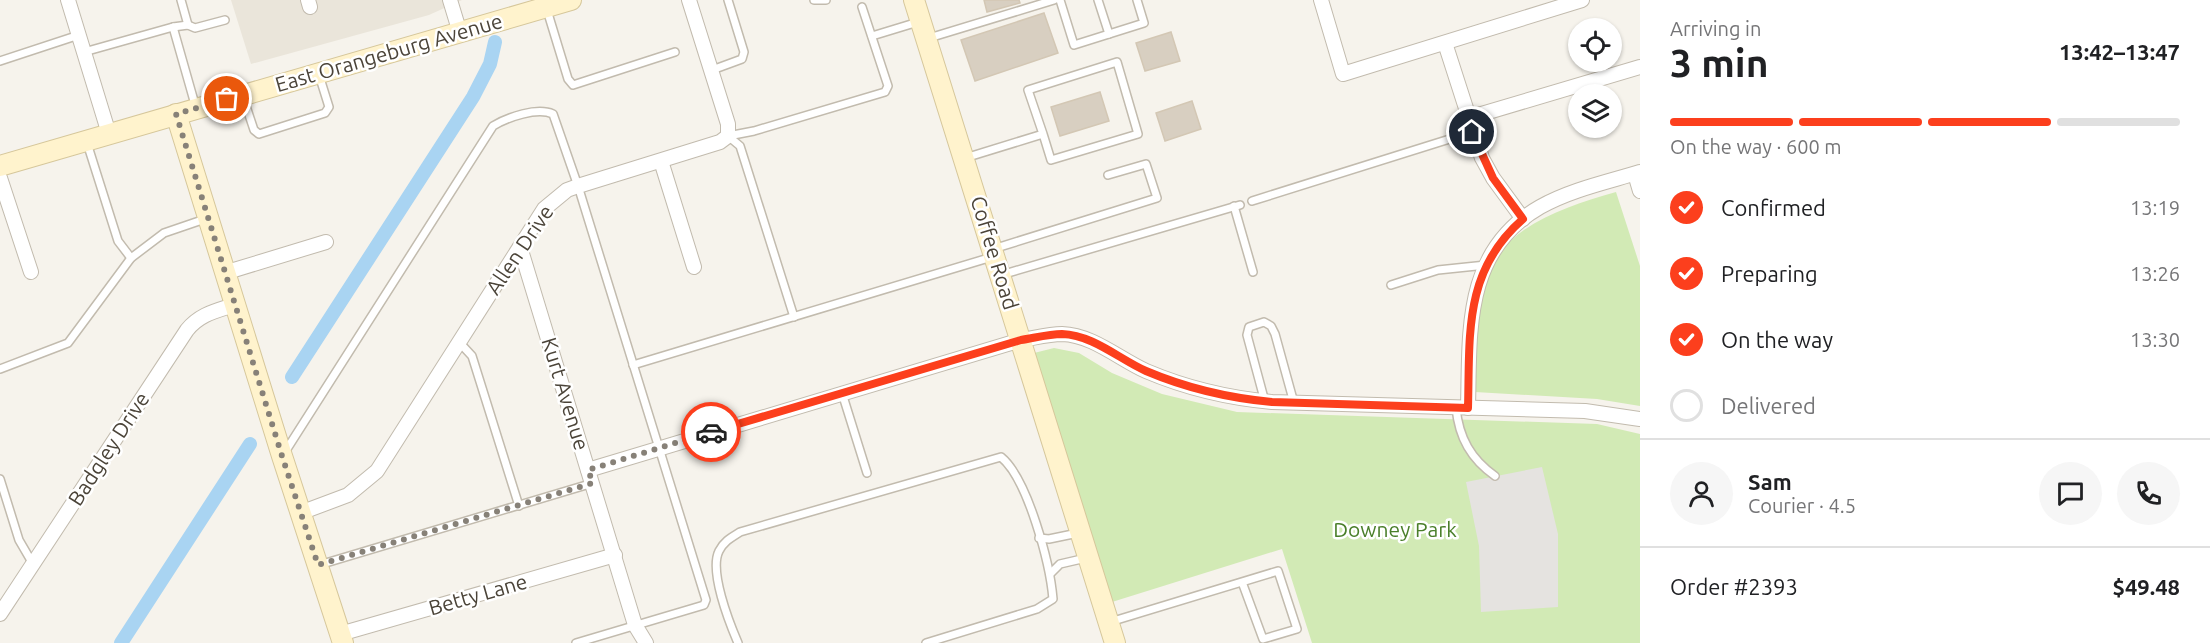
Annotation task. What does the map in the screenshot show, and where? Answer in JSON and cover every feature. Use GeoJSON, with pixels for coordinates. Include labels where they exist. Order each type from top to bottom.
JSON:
{"type":"FeatureCollection","features":[{"type":"Feature","properties":{"kind":"street"},"geometry":{"type":"LineString","coordinates":[[68,0],[109,134]]}},
{"type":"Feature","properties":{"kind":"street"},"geometry":{"type":"LineString","coordinates":[[450,0],[460,33]]}},
{"type":"Feature","properties":{"kind":"street","name":"East Orangeburg Avenue"},"geometry":{"type":"LineString","coordinates":[[0,166],[571,0]]}},
{"type":"Feature","properties":{"kind":"street"},"geometry":{"type":"LineString","coordinates":[[689,0],[728,124],[728,136]]}},
{"type":"Feature","properties":{"kind":"street","name":"Coffee Road"},"geometry":{"type":"LineString","coordinates":[[914,0],[1115,643]]}},
{"type":"Feature","properties":{"kind":"street"},"geometry":{"type":"LineString","coordinates":[[1321,0],[1343,74],[1582,0]]}},
{"type":"Feature","properties":{"kind":"street"},"geometry":{"type":"LineString","coordinates":[[1445,43],[1472,132],[1493,178],[1523,219]]}},
{"type":"Feature","properties":{"kind":"street"},"geometry":{"type":"LineString","coordinates":[[1468,118],[1640,67]]}},
{"type":"Feature","properties":{"kind":"street"},"geometry":{"type":"LineString","coordinates":[[176,114],[234,305],[342,639]]}},
{"type":"Feature","properties":{"kind":"street","name":"Allen Drive"},"geometry":{"type":"LineString","coordinates":[[300,513],[348,495],[377,471],[519,247],[549,204],[567,190],[720,142],[728,136]]}},
{"type":"Feature","properties":{"kind":"street"},"geometry":{"type":"LineString","coordinates":[[661,161],[694,267]]}},
{"type":"Feature","properties":{"kind":"street"},"geometry":{"type":"LineString","coordinates":[[1462,408],[1474,295],[1486,265],[1501,242],[1523,219],[1560,197],[1637,173],[1640,191]]}},
{"type":"Feature","properties":{"kind":"street"},"geometry":{"type":"LineString","coordinates":[[0,178],[31,272]]}},
{"type":"Feature","properties":{"kind":"street"},"geometry":{"type":"LineString","coordinates":[[224,273],[326,242]]}},
{"type":"Feature","properties":{"kind":"street","name":"Kurt Avenue"},"geometry":{"type":"LineString","coordinates":[[519,247],[635,625],[646,643]]}},
{"type":"Feature","properties":{"kind":"street","name":"Badgley Drive"},"geometry":{"type":"LineString","coordinates":[[0,614],[187,330],[195,320],[234,305]]}},
{"type":"Feature","properties":{"kind":"street"},"geometry":{"type":"LineString","coordinates":[[590,477],[659,448],[1021,340],[1063,334],[1091,340],[1146,370],[1180,384],[1209,392],[1265,402],[1585,411],[1640,420]]}},
{"type":"Feature","properties":{"kind":"street","name":"Betty Lane"},"geometry":{"type":"LineString","coordinates":[[342,639],[615,555]]}},
{"type":"Feature","properties":{"kind":"lane"},"geometry":{"type":"LineString","coordinates":[[181,0],[188,25]]}},
{"type":"Feature","properties":{"kind":"lane"},"geometry":{"type":"LineString","coordinates":[[712,70],[742,59],[744,52],[728,0]]}},
{"type":"Feature","properties":{"kind":"lane"},"geometry":{"type":"LineString","coordinates":[[814,0],[826,0]]}},
{"type":"Feature","properties":{"kind":"lane"},"geometry":{"type":"LineString","coordinates":[[872,36],[924,30],[1054,0]]}},
{"type":"Feature","properties":{"kind":"lane"},"geometry":{"type":"LineString","coordinates":[[1060,0],[1074,45],[1144,23],[1137,0]]}},
{"type":"Feature","properties":{"kind":"lane"},"geometry":{"type":"LineString","coordinates":[[1098,0],[1109,34]]}},
{"type":"Feature","properties":{"kind":"lane"},"geometry":{"type":"LineString","coordinates":[[728,136],[754,131],[885,92],[888,86],[862,7]]}},
{"type":"Feature","properties":{"kind":"lane"},"geometry":{"type":"LineString","coordinates":[[546,8],[568,79],[573,85],[675,52]]}},
{"type":"Feature","properties":{"kind":"lane"},"geometry":{"type":"LineString","coordinates":[[84,52],[173,27],[188,25],[195,28],[225,20]]}},
{"type":"Feature","properties":{"kind":"lane"},"geometry":{"type":"LineString","coordinates":[[173,27],[196,108]]}},
{"type":"Feature","properties":{"kind":"lane"},"geometry":{"type":"LineString","coordinates":[[0,60],[79,35]]}},
{"type":"Feature","properties":{"kind":"lane"},"geometry":{"type":"LineString","coordinates":[[1117,62],[1138,134],[1051,160],[1043,134],[1028,90],[1117,62]]}},
{"type":"Feature","properties":{"kind":"lane"},"geometry":{"type":"LineString","coordinates":[[243,94],[254,130],[259,134],[325,113],[329,107],[318,72]]}},
{"type":"Feature","properties":{"kind":"lane"},"geometry":{"type":"LineString","coordinates":[[282,456],[493,126],[502,121],[544,110],[553,114],[578,186],[706,600],[704,605],[576,643]]}},
{"type":"Feature","properties":{"kind":"lane"},"geometry":{"type":"LineString","coordinates":[[1252,201],[1472,132]]}},
{"type":"Feature","properties":{"kind":"lane"},"geometry":{"type":"LineString","coordinates":[[964,158],[1043,134]]}},
{"type":"Feature","properties":{"kind":"lane"},"geometry":{"type":"LineString","coordinates":[[728,136],[740,146],[794,317]]}},
{"type":"Feature","properties":{"kind":"lane"},"geometry":{"type":"LineString","coordinates":[[86,141],[118,241],[131,258]]}},
{"type":"Feature","properties":{"kind":"lane"},"geometry":{"type":"LineString","coordinates":[[633,365],[794,317],[1157,198],[1146,164],[1108,175]]}},
{"type":"Feature","properties":{"kind":"lane"},"geometry":{"type":"LineString","coordinates":[[1001,275],[1237,205],[1253,272]]}},
{"type":"Feature","properties":{"kind":"lane"},"geometry":{"type":"LineString","coordinates":[[0,369],[68,343],[131,258],[164,233],[208,218]]}},
{"type":"Feature","properties":{"kind":"lane"},"geometry":{"type":"LineString","coordinates":[[1391,285],[1438,270],[1486,265]]}},
{"type":"Feature","properties":{"kind":"lane"},"geometry":{"type":"LineString","coordinates":[[1265,402],[1247,336],[1249,327],[1264,322],[1271,326],[1275,334],[1294,403]]}},
{"type":"Feature","properties":{"kind":"lane"},"geometry":{"type":"LineString","coordinates":[[459,342],[472,356],[519,506]]}},
{"type":"Feature","properties":{"kind":"lane"},"geometry":{"type":"LineString","coordinates":[[842,393],[867,473]]}},
{"type":"Feature","properties":{"kind":"lane"},"geometry":{"type":"LineString","coordinates":[[1462,408],[1463,439],[1471,455],[1495,476]]}},
{"type":"Feature","properties":{"kind":"lane"},"geometry":{"type":"LineString","coordinates":[[738,643],[716,573],[718,552],[728,538],[740,532],[1001,457],[1011,465],[1022,485],[1051,573],[1053,599],[1048,604],[926,643]]}},
{"type":"Feature","properties":{"kind":"lane"},"geometry":{"type":"LineString","coordinates":[[318,565],[519,506],[590,477]]}},
{"type":"Feature","properties":{"kind":"lane"},"geometry":{"type":"LineString","coordinates":[[0,479],[19,540],[33,564]]}},
{"type":"Feature","properties":{"kind":"lane"},"geometry":{"type":"LineString","coordinates":[[1040,538],[1049,539],[1081,532]]}},
{"type":"Feature","properties":{"kind":"lane"},"geometry":{"type":"LineString","coordinates":[[1051,573],[1060,564],[1088,558]]}},
{"type":"Feature","properties":{"kind":"lane"},"geometry":{"type":"LineString","coordinates":[[1108,622],[1278,571],[1297,629],[1263,639],[1242,582]]}},
{"type":"Feature","properties":{"kind":"shaded area"},"geometry":{"type":"Polygon","coordinates":[[[231,0],[462,0],[429,15],[251,64],[231,0]]]}},
{"type":"Feature","properties":{"kind":"shaded area"},"geometry":{"type":"Polygon","coordinates":[[[1542,467],[1558,534],[1558,607],[1481,612],[1479,546],[1466,482],[1542,467]]]}},
{"type":"Feature","properties":{"kind":"green space"},"geometry":{"type":"Polygon","coordinates":[[[1616,192],[1640,266],[1640,406],[1597,399],[1475,392],[1473,337],[1476,305],[1483,280],[1495,259],[1510,241],[1548,216],[1616,192]]]}},
{"type":"Feature","properties":{"kind":"green space","name":"Downey Park"},"geometry":{"type":"Polygon","coordinates":[[[1054,348],[1079,353],[1112,373],[1162,394],[1237,412],[1597,424],[1640,434],[1640,643],[1312,643],[1282,549],[1112,602],[1034,353],[1054,348]]]}},
{"type":"Feature","properties":{"kind":"building"},"geometry":{"type":"Polygon","coordinates":[[[984,0],[1019,0],[1020,3],[987,12],[984,0]]]}},
{"type":"Feature","properties":{"kind":"building"},"geometry":{"type":"Polygon","coordinates":[[[1044,13],[1058,53],[975,81],[961,40],[1044,13]]]}},
{"type":"Feature","properties":{"kind":"building"},"geometry":{"type":"Polygon","coordinates":[[[1171,32],[1180,61],[1145,71],[1136,43],[1171,32]]]}},
{"type":"Feature","properties":{"kind":"building"},"geometry":{"type":"Polygon","coordinates":[[[1100,92],[1109,121],[1060,136],[1051,107],[1100,92]]]}},
{"type":"Feature","properties":{"kind":"building"},"geometry":{"type":"Polygon","coordinates":[[[1192,101],[1201,129],[1165,141],[1156,113],[1192,101]]]}},
{"type":"Feature","properties":{"kind":"waterway"},"geometry":{"type":"LineString","coordinates":[[292,377],[473,97],[490,64],[495,42]]}},
{"type":"Feature","properties":{"kind":"waterway"},"geometry":{"type":"LineString","coordinates":[[121,643],[250,444]]}},
{"type":"Feature","properties":{"kind":"way so far"},"geometry":{"type":"LineString","coordinates":[[227,99],[176,114],[234,305],[318,565],[593,483],[588,470],[711,432]]}},
{"type":"Feature","properties":{"kind":"route"},"geometry":{"type":"LineString","coordinates":[[711,432],[1021,340],[1063,334],[1091,340],[1119,357],[1180,384],[1242,399],[1272,402],[1468,408],[1470,319],[1474,295],[1488,260],[1523,219],[1493,178],[1472,132]]}}]}
